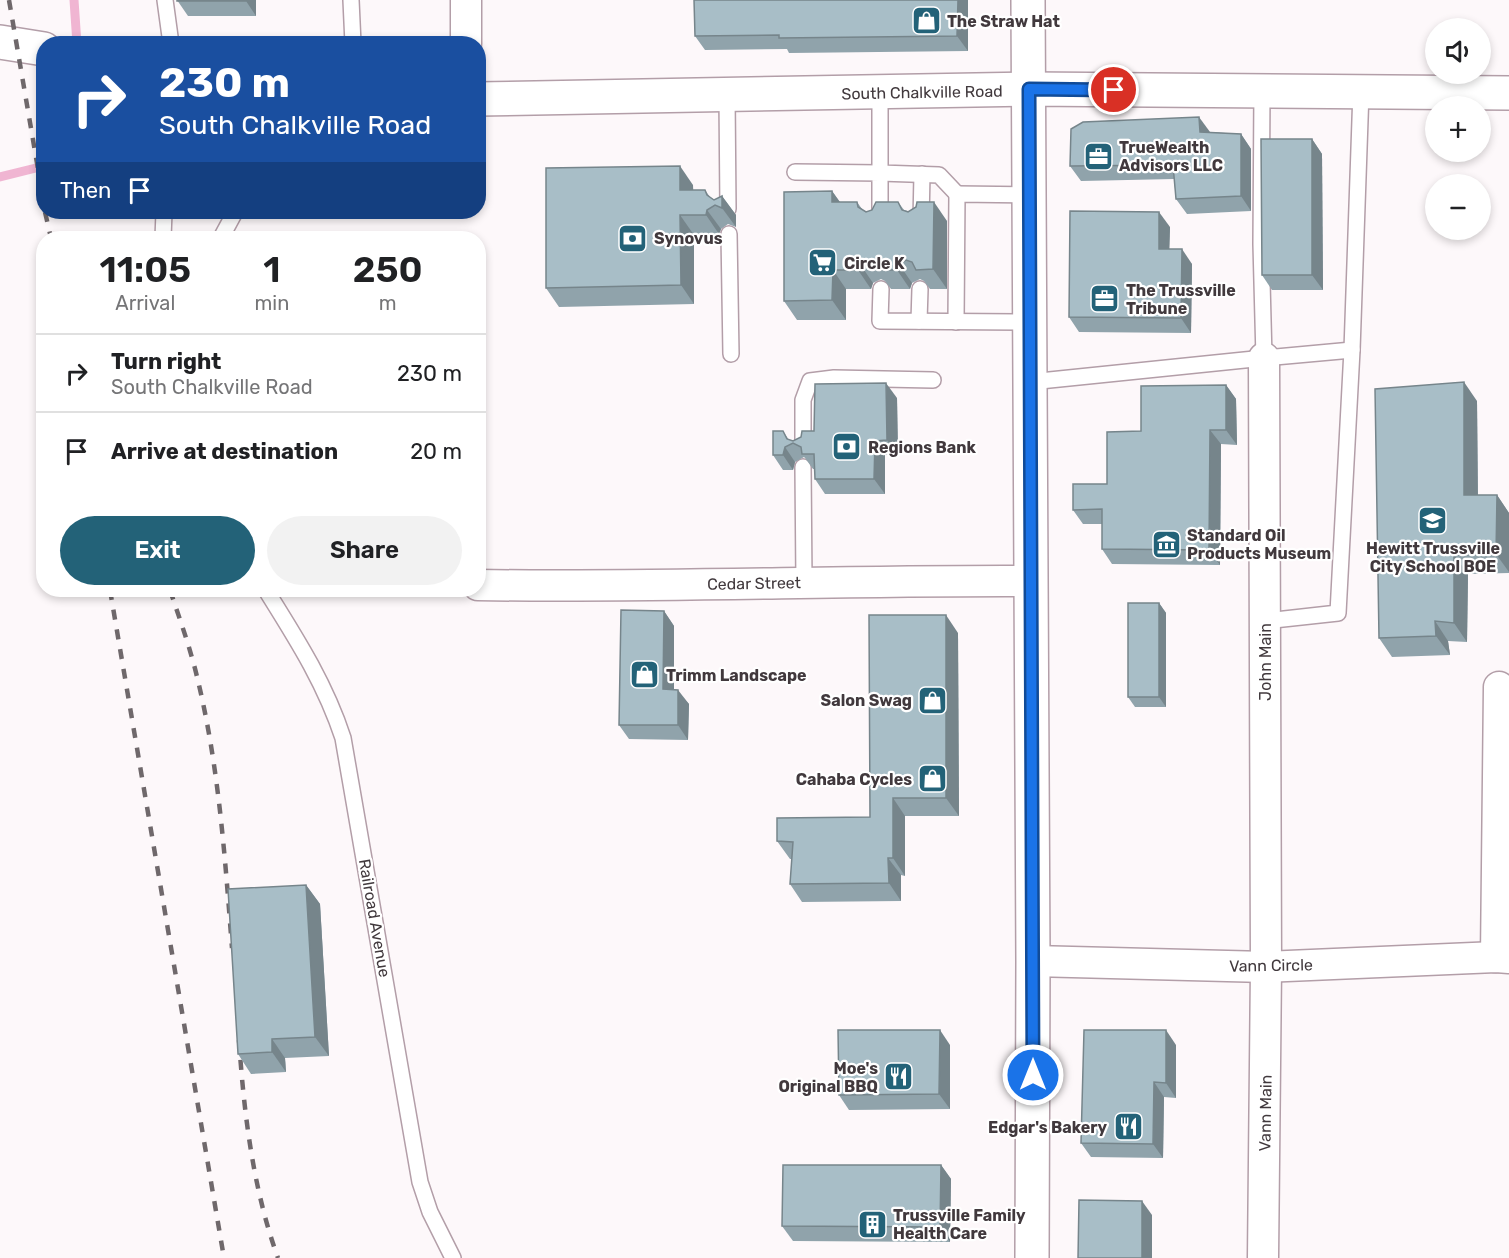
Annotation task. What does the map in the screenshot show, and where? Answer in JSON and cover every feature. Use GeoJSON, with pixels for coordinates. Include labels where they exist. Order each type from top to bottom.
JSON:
{"type":"FeatureCollection","features":[{"type":"Feature","properties":{"kind":"main road"},"geometry":{"type":"LineString","coordinates":[[1028,0],[1033,961],[1032,1258]]}},
{"type":"Feature","properties":{"kind":"main road"},"geometry":{"type":"LineString","coordinates":[[0,42],[36,48]]}},
{"type":"Feature","properties":{"kind":"main road","name":"South Chalkville Road"},"geometry":{"type":"LineString","coordinates":[[486,99],[1029,89],[1509,93]]}},
{"type":"Feature","properties":{"kind":"street"},"geometry":{"type":"LineString","coordinates":[[466,0],[466,36]]}},
{"type":"Feature","properties":{"kind":"street","name":"John Main"},"geometry":{"type":"LineString","coordinates":[[1264,358],[1266,967]]}},
{"type":"Feature","properties":{"kind":"street","name":"Cedar Street"},"geometry":{"type":"LineString","coordinates":[[486,585],[578,587],[804,582],[1030,581]]}},
{"type":"Feature","properties":{"kind":"street"},"geometry":{"type":"LineString","coordinates":[[1499,687],[1503,958]]}},
{"type":"Feature","properties":{"kind":"street","name":"Vann Circle"},"geometry":{"type":"LineString","coordinates":[[1033,961],[1266,967],[1503,958]]}},
{"type":"Feature","properties":{"kind":"street","name":"Vann Main"},"geometry":{"type":"LineString","coordinates":[[1263,1258],[1266,967]]}},
{"type":"Feature","properties":{"kind":"lane"},"geometry":{"type":"LineString","coordinates":[[165,0],[170,36]]}},
{"type":"Feature","properties":{"kind":"lane"},"geometry":{"type":"LineString","coordinates":[[351,0],[353,36]]}},
{"type":"Feature","properties":{"kind":"lane"},"geometry":{"type":"LineString","coordinates":[[1262,90],[1260,244],[1264,358]]}},
{"type":"Feature","properties":{"kind":"lane"},"geometry":{"type":"LineString","coordinates":[[1265,621],[1338,613],[1352,350],[1361,91]]}},
{"type":"Feature","properties":{"kind":"lane"},"geometry":{"type":"LineString","coordinates":[[880,93],[880,221]]}},
{"type":"Feature","properties":{"kind":"lane"},"geometry":{"type":"LineString","coordinates":[[727,96],[728,208]]}},
{"type":"Feature","properties":{"kind":"lane"},"geometry":{"type":"LineString","coordinates":[[795,172],[939,175],[957,194],[956,322]]}},
{"type":"Feature","properties":{"kind":"lane"},"geometry":{"type":"LineString","coordinates":[[921,221],[922,174]]}},
{"type":"Feature","properties":{"kind":"lane"},"geometry":{"type":"LineString","coordinates":[[957,194],[1029,195]]}},
{"type":"Feature","properties":{"kind":"lane"},"geometry":{"type":"LineString","coordinates":[[729,234],[731,354]]}},
{"type":"Feature","properties":{"kind":"lane"},"geometry":{"type":"LineString","coordinates":[[881,289],[880,321],[1030,322]]}},
{"type":"Feature","properties":{"kind":"lane"},"geometry":{"type":"LineString","coordinates":[[919,321],[920,289]]}},
{"type":"Feature","properties":{"kind":"lane"},"geometry":{"type":"LineString","coordinates":[[1030,382],[1352,350]]}},
{"type":"Feature","properties":{"kind":"lane"},"geometry":{"type":"LineString","coordinates":[[803,446],[803,400],[810,381],[834,378],[933,380]]}},
{"type":"Feature","properties":{"kind":"lane"},"geometry":{"type":"LineString","coordinates":[[803,467],[804,582]]}},
{"type":"Feature","properties":{"kind":"lane","name":"Railroad Avenue"},"geometry":{"type":"LineString","coordinates":[[270,597],[313,666],[343,738],[420,1182],[429,1212],[453,1258]]}},
{"type":"Feature","properties":{"kind":"building"},"geometry":{"type":"Polygon","coordinates":[[[246,0],[246,1],[177,1],[246,0]]]}},
{"type":"Feature","properties":{"kind":"building"},"geometry":{"type":"Polygon","coordinates":[[[694,0],[958,0],[957,36],[779,38],[779,35],[695,36],[694,0]]]}},
{"type":"Feature","properties":{"kind":"building"},"geometry":{"type":"Polygon","coordinates":[[[1199,117],[1200,132],[1241,134],[1241,196],[1176,199],[1173,165],[1070,166],[1071,129],[1083,122],[1199,117]]]}},
{"type":"Feature","properties":{"kind":"building"},"geometry":{"type":"Polygon","coordinates":[[[1261,139],[1312,139],[1312,275],[1262,275],[1261,139]]]}},
{"type":"Feature","properties":{"kind":"building"},"geometry":{"type":"Polygon","coordinates":[[[680,166],[680,190],[705,190],[707,195],[714,200],[722,196],[722,208],[715,205],[707,210],[706,215],[680,215],[681,285],[546,288],[546,168],[680,166]]]}},
{"type":"Feature","properties":{"kind":"building"},"geometry":{"type":"Polygon","coordinates":[[[832,191],[832,202],[857,202],[858,207],[866,212],[872,210],[876,202],[898,202],[902,210],[908,212],[916,207],[917,202],[934,202],[933,269],[916,270],[912,262],[906,260],[899,264],[897,270],[877,270],[873,262],[867,260],[860,264],[858,270],[833,270],[832,300],[784,301],[784,192],[832,191]]]}},
{"type":"Feature","properties":{"kind":"building"},"geometry":{"type":"Polygon","coordinates":[[[1070,211],[1159,212],[1159,249],[1182,249],[1181,318],[1069,317],[1070,211]]]}},
{"type":"Feature","properties":{"kind":"building"},"geometry":{"type":"Polygon","coordinates":[[[1464,382],[1464,495],[1497,495],[1496,554],[1454,555],[1454,623],[1435,621],[1436,636],[1379,638],[1375,389],[1464,382]]]}},
{"type":"Feature","properties":{"kind":"building"},"geometry":{"type":"Polygon","coordinates":[[[886,383],[887,440],[875,441],[874,479],[815,479],[814,454],[802,454],[801,447],[793,443],[785,447],[783,455],[773,455],[773,431],[783,431],[787,439],[793,441],[801,437],[802,431],[814,431],[815,384],[886,383]]]}},
{"type":"Feature","properties":{"kind":"building"},"geometry":{"type":"Polygon","coordinates":[[[1226,385],[1226,430],[1210,430],[1209,550],[1102,549],[1102,509],[1073,510],[1073,484],[1107,484],[1107,432],[1141,431],[1141,386],[1226,385]]]}},
{"type":"Feature","properties":{"kind":"building"},"geometry":{"type":"Polygon","coordinates":[[[1128,603],[1159,603],[1159,697],[1128,697],[1128,603]]]}},
{"type":"Feature","properties":{"kind":"building"},"geometry":{"type":"Polygon","coordinates":[[[621,610],[664,611],[663,689],[678,690],[678,725],[619,725],[621,610]]]}},
{"type":"Feature","properties":{"kind":"building"},"geometry":{"type":"Polygon","coordinates":[[[869,615],[946,615],[946,798],[893,798],[893,858],[888,858],[889,883],[790,884],[793,842],[777,841],[777,818],[870,817],[869,615]]]}},
{"type":"Feature","properties":{"kind":"building"},"geometry":{"type":"Polygon","coordinates":[[[306,885],[315,1037],[272,1039],[272,1052],[238,1054],[228,889],[306,885]]]}},
{"type":"Feature","properties":{"kind":"building","name":"Moe's Original BBQ"},"geometry":{"type":"Polygon","coordinates":[[[838,1030],[940,1030],[939,1094],[839,1095],[838,1030]]]}},
{"type":"Feature","properties":{"kind":"building","name":"Edgar's Bakery"},"geometry":{"type":"Polygon","coordinates":[[[1084,1030],[1166,1030],[1166,1083],[1154,1082],[1153,1144],[1081,1143],[1084,1030]]]}},
{"type":"Feature","properties":{"kind":"building","name":"Trussville Family Health Care"},"geometry":{"type":"Polygon","coordinates":[[[783,1165],[941,1165],[940,1227],[782,1226],[783,1165]]]}},
{"type":"Feature","properties":{"kind":"building"},"geometry":{"type":"Polygon","coordinates":[[[1079,1200],[1142,1201],[1142,1258],[1078,1258],[1079,1200]]]}},
{"type":"Feature","properties":{"kind":"waterway"},"geometry":{"type":"LineString","coordinates":[[74,0],[76,36]]}},
{"type":"Feature","properties":{"kind":"waterway"},"geometry":{"type":"LineString","coordinates":[[0,177],[36,168]]}},
{"type":"Feature","properties":{"kind":"railway"},"geometry":{"type":"LineString","coordinates":[[9,0],[36,157]]}},
{"type":"Feature","properties":{"kind":"railway"},"geometry":{"type":"LineString","coordinates":[[47,219],[49,231]]}},
{"type":"Feature","properties":{"kind":"railway"},"geometry":{"type":"LineString","coordinates":[[111,597],[224,1258]]}},
{"type":"Feature","properties":{"kind":"railway"},"geometry":{"type":"LineString","coordinates":[[172,597],[195,669],[211,747],[220,813],[232,948]]}},
{"type":"Feature","properties":{"kind":"railway"},"geometry":{"type":"LineString","coordinates":[[239,1040],[251,1151],[262,1205],[278,1258]]}},
{"type":"Feature","properties":{"kind":"place","name":"The Straw Hat"},"geometry":{"type":"Point","coordinates":[926,21]}},
{"type":"Feature","properties":{"kind":"place","name":"TrueWealth Advisors LLC"},"geometry":{"type":"Point","coordinates":[1098,156]}},
{"type":"Feature","properties":{"kind":"place","name":"Synovus"},"geometry":{"type":"Point","coordinates":[633,238]}},
{"type":"Feature","properties":{"kind":"place","name":"Circle K"},"geometry":{"type":"Point","coordinates":[823,263]}},
{"type":"Feature","properties":{"kind":"place","name":"The Trussville Tribune"},"geometry":{"type":"Point","coordinates":[1105,299]}},
{"type":"Feature","properties":{"kind":"place","name":"Regions Bank"},"geometry":{"type":"Point","coordinates":[847,447]}},
{"type":"Feature","properties":{"kind":"place","name":"Hewitt Trussville City School BOE"},"geometry":{"type":"Point","coordinates":[1433,520]}},
{"type":"Feature","properties":{"kind":"place","name":"Standard Oil Products Museum"},"geometry":{"type":"Point","coordinates":[1166,544]}},
{"type":"Feature","properties":{"kind":"place","name":"Trimm Landscape"},"geometry":{"type":"Point","coordinates":[645,675]}},
{"type":"Feature","properties":{"kind":"place","name":"Salon Swag"},"geometry":{"type":"Point","coordinates":[933,700]}},
{"type":"Feature","properties":{"kind":"place","name":"Cahaba Cycles"},"geometry":{"type":"Point","coordinates":[933,779]}},
{"type":"Feature","properties":{"kind":"place","name":"Moe's Original BBQ"},"geometry":{"type":"Point","coordinates":[899,1077]}},
{"type":"Feature","properties":{"kind":"place","name":"Edgar's Bakery"},"geometry":{"type":"Point","coordinates":[1128,1127]}},
{"type":"Feature","properties":{"kind":"place","name":"Trussville Family Health Care"},"geometry":{"type":"Point","coordinates":[872,1224]}},
{"type":"Feature","properties":{"kind":"route"},"geometry":{"type":"LineString","coordinates":[[1033,1075],[1029,89],[1114,90]]}}]}
